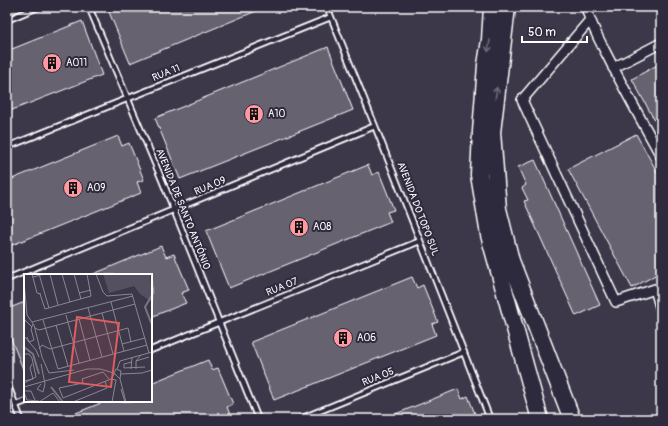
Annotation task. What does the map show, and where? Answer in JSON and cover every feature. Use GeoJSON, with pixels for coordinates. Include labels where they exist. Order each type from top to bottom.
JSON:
{"type":"FeatureCollection","features":[{"type":"Feature","properties":{"kind":"highway"},"geometry":{"type":"LineString","coordinates":[[492,7],[480,132],[479,175],[489,235],[540,419]]}},
{"type":"Feature","properties":{"kind":"highway"},"geometry":{"type":"LineString","coordinates":[[507,7],[492,132],[498,209],[511,261],[572,419]]}},
{"type":"Feature","properties":{"kind":"highway"},"geometry":{"type":"LineString","coordinates":[[480,132],[485,181],[494,237],[509,286],[562,419]]}},
{"type":"Feature","properties":{"kind":"highway"},"geometry":{"type":"LineString","coordinates":[[509,305],[551,419]]}},
{"type":"Feature","properties":{"kind":"street"},"geometry":{"type":"LineString","coordinates":[[586,7],[590,20],[613,68],[661,156]]}},
{"type":"Feature","properties":{"kind":"street"},"geometry":{"type":"LineString","coordinates":[[590,20],[522,100],[616,302],[655,289],[661,310]]}},
{"type":"Feature","properties":{"kind":"street"},"geometry":{"type":"LineString","coordinates":[[613,68],[661,43]]}},
{"type":"Feature","properties":{"kind":"lane"},"geometry":{"type":"LineString","coordinates":[[7,20],[38,7]]}},
{"type":"Feature","properties":{"kind":"lane","name":"AVENIDA DE SANTO ANTÓNIO"},"geometry":{"type":"LineString","coordinates":[[89,7],[128,98],[258,419]]}},
{"type":"Feature","properties":{"kind":"lane","name":"AVENIDA DO TOPO SUL"},"geometry":{"type":"LineString","coordinates":[[327,7],[490,419]]}},
{"type":"Feature","properties":{"kind":"lane","name":"RUA 11"},"geometry":{"type":"LineString","coordinates":[[7,147],[331,18]]}},
{"type":"Feature","properties":{"kind":"lane","name":"RUA 09"},"geometry":{"type":"LineString","coordinates":[[7,280],[375,126]]}},
{"type":"Feature","properties":{"kind":"lane","name":"RUA 07"},"geometry":{"type":"LineString","coordinates":[[152,350],[420,241]]}},
{"type":"Feature","properties":{"kind":"lane","name":"RUA 05"},"geometry":{"type":"LineString","coordinates":[[300,419],[464,352]]}},
{"type":"Feature","properties":{"kind":"lane"},"geometry":{"type":"LineString","coordinates":[[7,383],[21,419]]}},
{"type":"Feature","properties":{"kind":"lane"},"geometry":{"type":"LineString","coordinates":[[16,405],[24,402]]}},
{"type":"Feature","properties":{"kind":"building"},"geometry":{"type":"Polygon","coordinates":[[[107,7],[266,7],[130,63],[107,7]]]}},
{"type":"Feature","properties":{"kind":"building","name":"A011"},"geometry":{"type":"Polygon","coordinates":[[[82,21],[102,75],[7,112],[7,51],[82,21]]]}},
{"type":"Feature","properties":{"kind":"building","name":"A10"},"geometry":{"type":"Polygon","coordinates":[[[328,47],[353,110],[180,179],[155,118],[328,47]]]}},
{"type":"Feature","properties":{"kind":"building"},"geometry":{"type":"Polygon","coordinates":[[[661,63],[661,132],[632,79],[661,63]]]}},
{"type":"Feature","properties":{"kind":"building"},"geometry":{"type":"Polygon","coordinates":[[[636,134],[661,179],[661,276],[659,273],[632,288],[568,169],[636,134]]]}},
{"type":"Feature","properties":{"kind":"building","name":"A09"},"geometry":{"type":"Polygon","coordinates":[[[118,136],[122,146],[129,143],[144,180],[137,182],[141,193],[7,247],[7,181],[118,136]]]}},
{"type":"Feature","properties":{"kind":"building"},"geometry":{"type":"Polygon","coordinates":[[[535,160],[600,305],[576,316],[524,201],[528,200],[522,188],[526,185],[518,167],[535,160]]]}},
{"type":"Feature","properties":{"kind":"building","name":"A08"},"geometry":{"type":"Polygon","coordinates":[[[368,165],[372,175],[379,172],[394,210],[387,212],[391,222],[229,288],[206,231],[368,165]]]}},
{"type":"Feature","properties":{"kind":"building"},"geometry":{"type":"Polygon","coordinates":[[[161,246],[166,257],[174,254],[189,290],[181,293],[186,303],[152,317],[152,274],[93,274],[161,246]]]}},
{"type":"Feature","properties":{"kind":"building","name":"A06"},"geometry":{"type":"Polygon","coordinates":[[[412,277],[417,288],[423,285],[438,322],[432,324],[436,335],[274,400],[251,342],[412,277]]]}},
{"type":"Feature","properties":{"kind":"building"},"geometry":{"type":"Polygon","coordinates":[[[24,302],[23,369],[7,329],[7,309],[24,302]]]}},
{"type":"Feature","properties":{"kind":"building"},"geometry":{"type":"Polygon","coordinates":[[[208,360],[212,370],[218,368],[233,404],[227,407],[231,417],[227,419],[61,419],[104,402],[152,402],[152,383],[208,360]]]}},
{"type":"Feature","properties":{"kind":"building"},"geometry":{"type":"Polygon","coordinates":[[[458,389],[462,399],[468,396],[477,419],[383,419],[458,389]]]}},
{"type":"Feature","properties":{"kind":"building"},"geometry":{"type":"Polygon","coordinates":[[[640,415],[642,419],[628,419],[640,415]]]}},
{"type":"Feature","properties":{"kind":"place","name":"A011"},"geometry":{"type":"Point","coordinates":[52,63]}},
{"type":"Feature","properties":{"kind":"place","name":"A10"},"geometry":{"type":"Point","coordinates":[254,114]}},
{"type":"Feature","properties":{"kind":"place","name":"A09"},"geometry":{"type":"Point","coordinates":[73,188]}},
{"type":"Feature","properties":{"kind":"place","name":"A08"},"geometry":{"type":"Point","coordinates":[299,227]}},
{"type":"Feature","properties":{"kind":"place","name":"A06"},"geometry":{"type":"Point","coordinates":[343,338]}}]}
